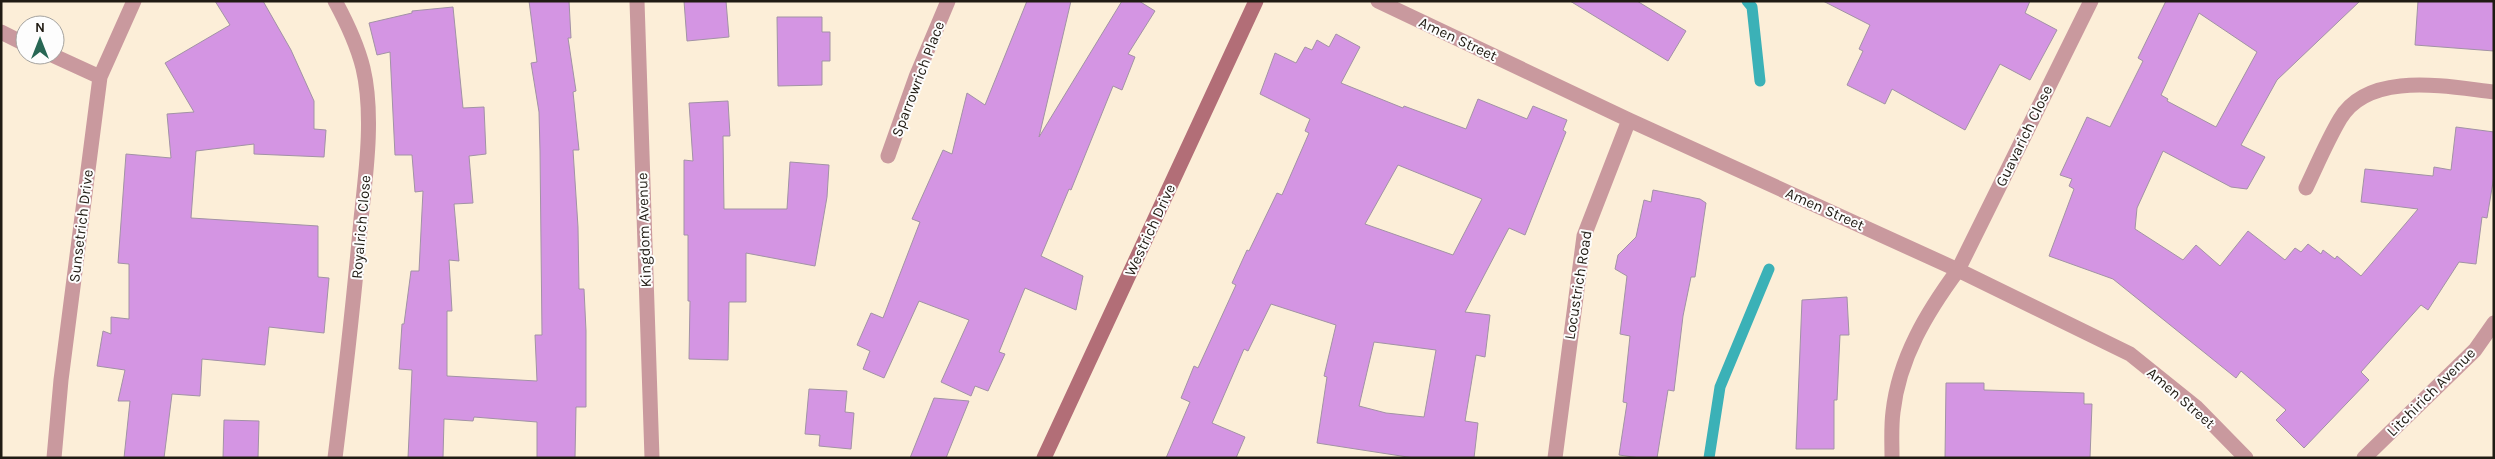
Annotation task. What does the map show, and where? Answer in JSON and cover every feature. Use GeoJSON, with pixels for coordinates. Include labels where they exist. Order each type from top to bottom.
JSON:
{"type":"FeatureCollection","features":[{"type":"Feature","properties":{"kind":"street","name":"Sunsetrich Drive"},"geometry":{"type":"LineString","coordinates":[[54,458],[61,380],[100,77],[134,1]]}},
{"type":"Feature","properties":{"kind":"street","name":"Royalrich Close"},"geometry":{"type":"LineString","coordinates":[[335,1],[353,35],[363,69],[367,110],[366,164],[352,314],[335,458]]}},
{"type":"Feature","properties":{"kind":"street","name":"Kingdom Avenue"},"geometry":{"type":"LineString","coordinates":[[637,1],[652,458]]}},
{"type":"Feature","properties":{"kind":"street","name":"Sparrowrich Place"},"geometry":{"type":"LineString","coordinates":[[888,156],[916,77],[948,1]]}},
{"type":"Feature","properties":{"kind":"street","name":"Westrich Drive"},"geometry":{"type":"LineString","coordinates":[[1044,458],[1256,1]]}},
{"type":"Feature","properties":{"kind":"street","name":"Amen Street"},"geometry":{"type":"LineString","coordinates":[[1378,1],[1630,120],[1958,270],[2130,354],[2196,407],[2246,458]]}},
{"type":"Feature","properties":{"kind":"street","name":"Guavarich Close"},"geometry":{"type":"LineString","coordinates":[[1892,458],[1893,412],[1902,369],[1930,309],[1958,270],[2091,1]]}},
{"type":"Feature","properties":{"kind":"street"},"geometry":{"type":"LineString","coordinates":[[1,32],[15,39]]}},
{"type":"Feature","properties":{"kind":"street"},"geometry":{"type":"LineString","coordinates":[[65,61],[100,77]]}},
{"type":"Feature","properties":{"kind":"street"},"geometry":{"type":"LineString","coordinates":[[2306,188],[2340,118],[2352,104],[2392,87],[2412,84],[2494,92]]}},
{"type":"Feature","properties":{"kind":"street","name":"Locustrich Road"},"geometry":{"type":"LineString","coordinates":[[1555,458],[1584,236],[1630,120]]}},
{"type":"Feature","properties":{"kind":"street","name":"Litchirich Avenue"},"geometry":{"type":"LineString","coordinates":[[2364,458],[2475,350],[2494,323]]}},
{"type":"Feature","properties":{"kind":"building"},"geometry":{"type":"Polygon","coordinates":[[[215,1],[263,1],[291,50],[314,101],[314,129],[326,130],[324,157],[254,154],[254,144],[196,151],[191,218],[318,226],[318,277],[329,278],[324,333],[269,327],[265,365],[202,359],[200,396],[172,394],[164,458],[124,458],[130,401],[118,401],[125,370],[97,366],[103,331],[111,334],[111,317],[129,319],[129,264],[118,263],[126,154],[171,158],[167,114],[194,112],[165,63],[230,25],[215,1]]]}},
{"type":"Feature","properties":{"kind":"building"},"geometry":{"type":"Polygon","coordinates":[[[529,1],[569,1],[571,38],[568,38],[576,91],[573,92],[579,150],[573,150],[578,227],[579,289],[584,289],[586,331],[586,407],[576,407],[575,458],[537,458],[537,422],[474,417],[473,421],[444,419],[443,458],[408,458],[412,370],[399,369],[402,324],[404,324],[411,271],[419,271],[423,191],[415,192],[412,155],[395,155],[390,52],[377,55],[369,23],[412,13],[412,11],[453,7],[463,108],[484,107],[486,154],[469,156],[473,203],[454,204],[459,261],[449,260],[452,311],[447,311],[447,376],[537,381],[535,335],[542,335],[540,151],[539,112],[531,63],[537,62],[529,1]]]}},
{"type":"Feature","properties":{"kind":"building"},"geometry":{"type":"Polygon","coordinates":[[[684,1],[726,1],[729,37],[687,41],[684,1]]]}},
{"type":"Feature","properties":{"kind":"building"},"geometry":{"type":"Polygon","coordinates":[[[1027,1],[1071,1],[1039,137],[1122,1],[1139,1],[1155,11],[1128,54],[1135,57],[1122,90],[1113,86],[1071,190],[1069,189],[1041,256],[1083,276],[1076,310],[1025,288],[999,352],[1005,354],[988,391],[975,386],[971,396],[941,382],[969,320],[919,301],[884,378],[863,369],[870,351],[857,345],[871,313],[883,318],[920,222],[912,219],[943,150],[952,154],[967,93],[985,105],[1027,1]]]}},
{"type":"Feature","properties":{"kind":"building"},"geometry":{"type":"Polygon","coordinates":[[[1570,1],[1637,1],[1686,31],[1668,61],[1570,1]]]}},
{"type":"Feature","properties":{"kind":"building"},"geometry":{"type":"Polygon","coordinates":[[[1823,1],[2030,1],[2025,13],[2057,30],[2030,80],[2000,64],[1965,130],[1892,89],[1885,104],[1847,85],[1863,51],[1859,49],[1870,25],[1823,1]]]}},
{"type":"Feature","properties":{"kind":"building"},"geometry":{"type":"Polygon","coordinates":[[[2166,1],[2360,1],[2277,80],[2241,145],[2265,157],[2247,189],[2231,187],[2163,151],[2137,208],[2135,229],[2183,260],[2196,245],[2220,266],[2248,231],[2285,260],[2295,248],[2301,252],[2308,244],[2321,254],[2323,250],[2335,259],[2337,256],[2361,276],[2418,209],[2361,202],[2365,169],[2433,176],[2434,167],[2451,170],[2456,127],[2494,132],[2494,176],[2487,218],[2482,217],[2476,264],[2459,262],[2428,310],[2421,305],[2361,372],[2369,380],[2304,448],[2276,420],[2286,410],[2241,371],[2236,378],[2113,279],[2049,256],[2074,189],[2069,186],[2072,179],[2060,175],[2087,117],[2110,127],[2143,61],[2138,58],[2166,1]],[[2199,13],[2161,95],[2168,99],[2167,101],[2216,127],[2257,52],[2199,13]]]}},
{"type":"Feature","properties":{"kind":"building"},"geometry":{"type":"Polygon","coordinates":[[[2418,1],[2494,1],[2494,51],[2415,45],[2418,1]]]}},
{"type":"Feature","properties":{"kind":"building"},"geometry":{"type":"Polygon","coordinates":[[[777,17],[822,17],[822,32],[830,32],[830,61],[822,61],[822,85],[778,86],[777,17]]]}},
{"type":"Feature","properties":{"kind":"building"},"geometry":{"type":"Polygon","coordinates":[[[1336,34],[1360,47],[1341,83],[1403,108],[1404,106],[1466,129],[1478,99],[1527,119],[1533,106],[1567,120],[1563,130],[1566,132],[1525,235],[1509,228],[1465,312],[1490,315],[1485,357],[1476,355],[1465,421],[1478,423],[1474,458],[1414,458],[1317,443],[1327,377],[1324,376],[1336,325],[1271,304],[1248,351],[1244,349],[1212,423],[1245,437],[1236,458],[1166,458],[1190,402],[1181,398],[1194,366],[1198,368],[1236,285],[1232,283],[1247,250],[1249,251],[1277,193],[1282,195],[1309,133],[1305,131],[1310,119],[1260,94],[1275,53],[1296,63],[1305,47],[1312,50],[1317,40],[1329,47],[1336,34]],[[1398,165],[1365,224],[1453,255],[1482,199],[1398,165]],[[1374,342],[1359,406],[1386,413],[1424,417],[1436,350],[1374,342]]]}},
{"type":"Feature","properties":{"kind":"building"},"geometry":{"type":"Polygon","coordinates":[[[728,101],[730,136],[723,136],[724,209],[787,209],[790,162],[829,165],[827,197],[815,266],[746,253],[746,302],[729,302],[728,360],[689,359],[690,301],[688,301],[688,235],[684,235],[684,160],[693,161],[689,103],[728,101]]]}},
{"type":"Feature","properties":{"kind":"building"},"geometry":{"type":"Polygon","coordinates":[[[1653,190],[1700,199],[1706,203],[1695,277],[1691,277],[1683,316],[1674,391],[1668,390],[1657,458],[1640,458],[1619,455],[1627,403],[1623,402],[1630,336],[1620,334],[1627,276],[1615,269],[1618,255],[1636,237],[1644,200],[1651,202],[1653,190]]]}},
{"type":"Feature","properties":{"kind":"building"},"geometry":{"type":"Polygon","coordinates":[[[1847,297],[1849,335],[1840,335],[1837,400],[1834,400],[1834,449],[1796,449],[1802,300],[1847,297]]]}},
{"type":"Feature","properties":{"kind":"building"},"geometry":{"type":"Polygon","coordinates":[[[1946,383],[1984,383],[1984,390],[2084,393],[2084,404],[2092,404],[2090,458],[1945,458],[1946,383]]]}},
{"type":"Feature","properties":{"kind":"building"},"geometry":{"type":"Polygon","coordinates":[[[809,389],[847,391],[845,412],[854,413],[851,449],[819,446],[820,435],[805,434],[809,389]]]}},
{"type":"Feature","properties":{"kind":"building"},"geometry":{"type":"Polygon","coordinates":[[[934,398],[969,401],[946,458],[910,458],[934,398]]]}},
{"type":"Feature","properties":{"kind":"building"},"geometry":{"type":"Polygon","coordinates":[[[224,420],[259,421],[258,458],[223,458],[224,420]]]}},
{"type":"Feature","properties":{"kind":"waterway"},"geometry":{"type":"LineString","coordinates":[[1747,1],[1752,7],[1760,81]]}},
{"type":"Feature","properties":{"kind":"waterway"},"geometry":{"type":"LineString","coordinates":[[1709,458],[1720,387],[1769,269]]}}]}
